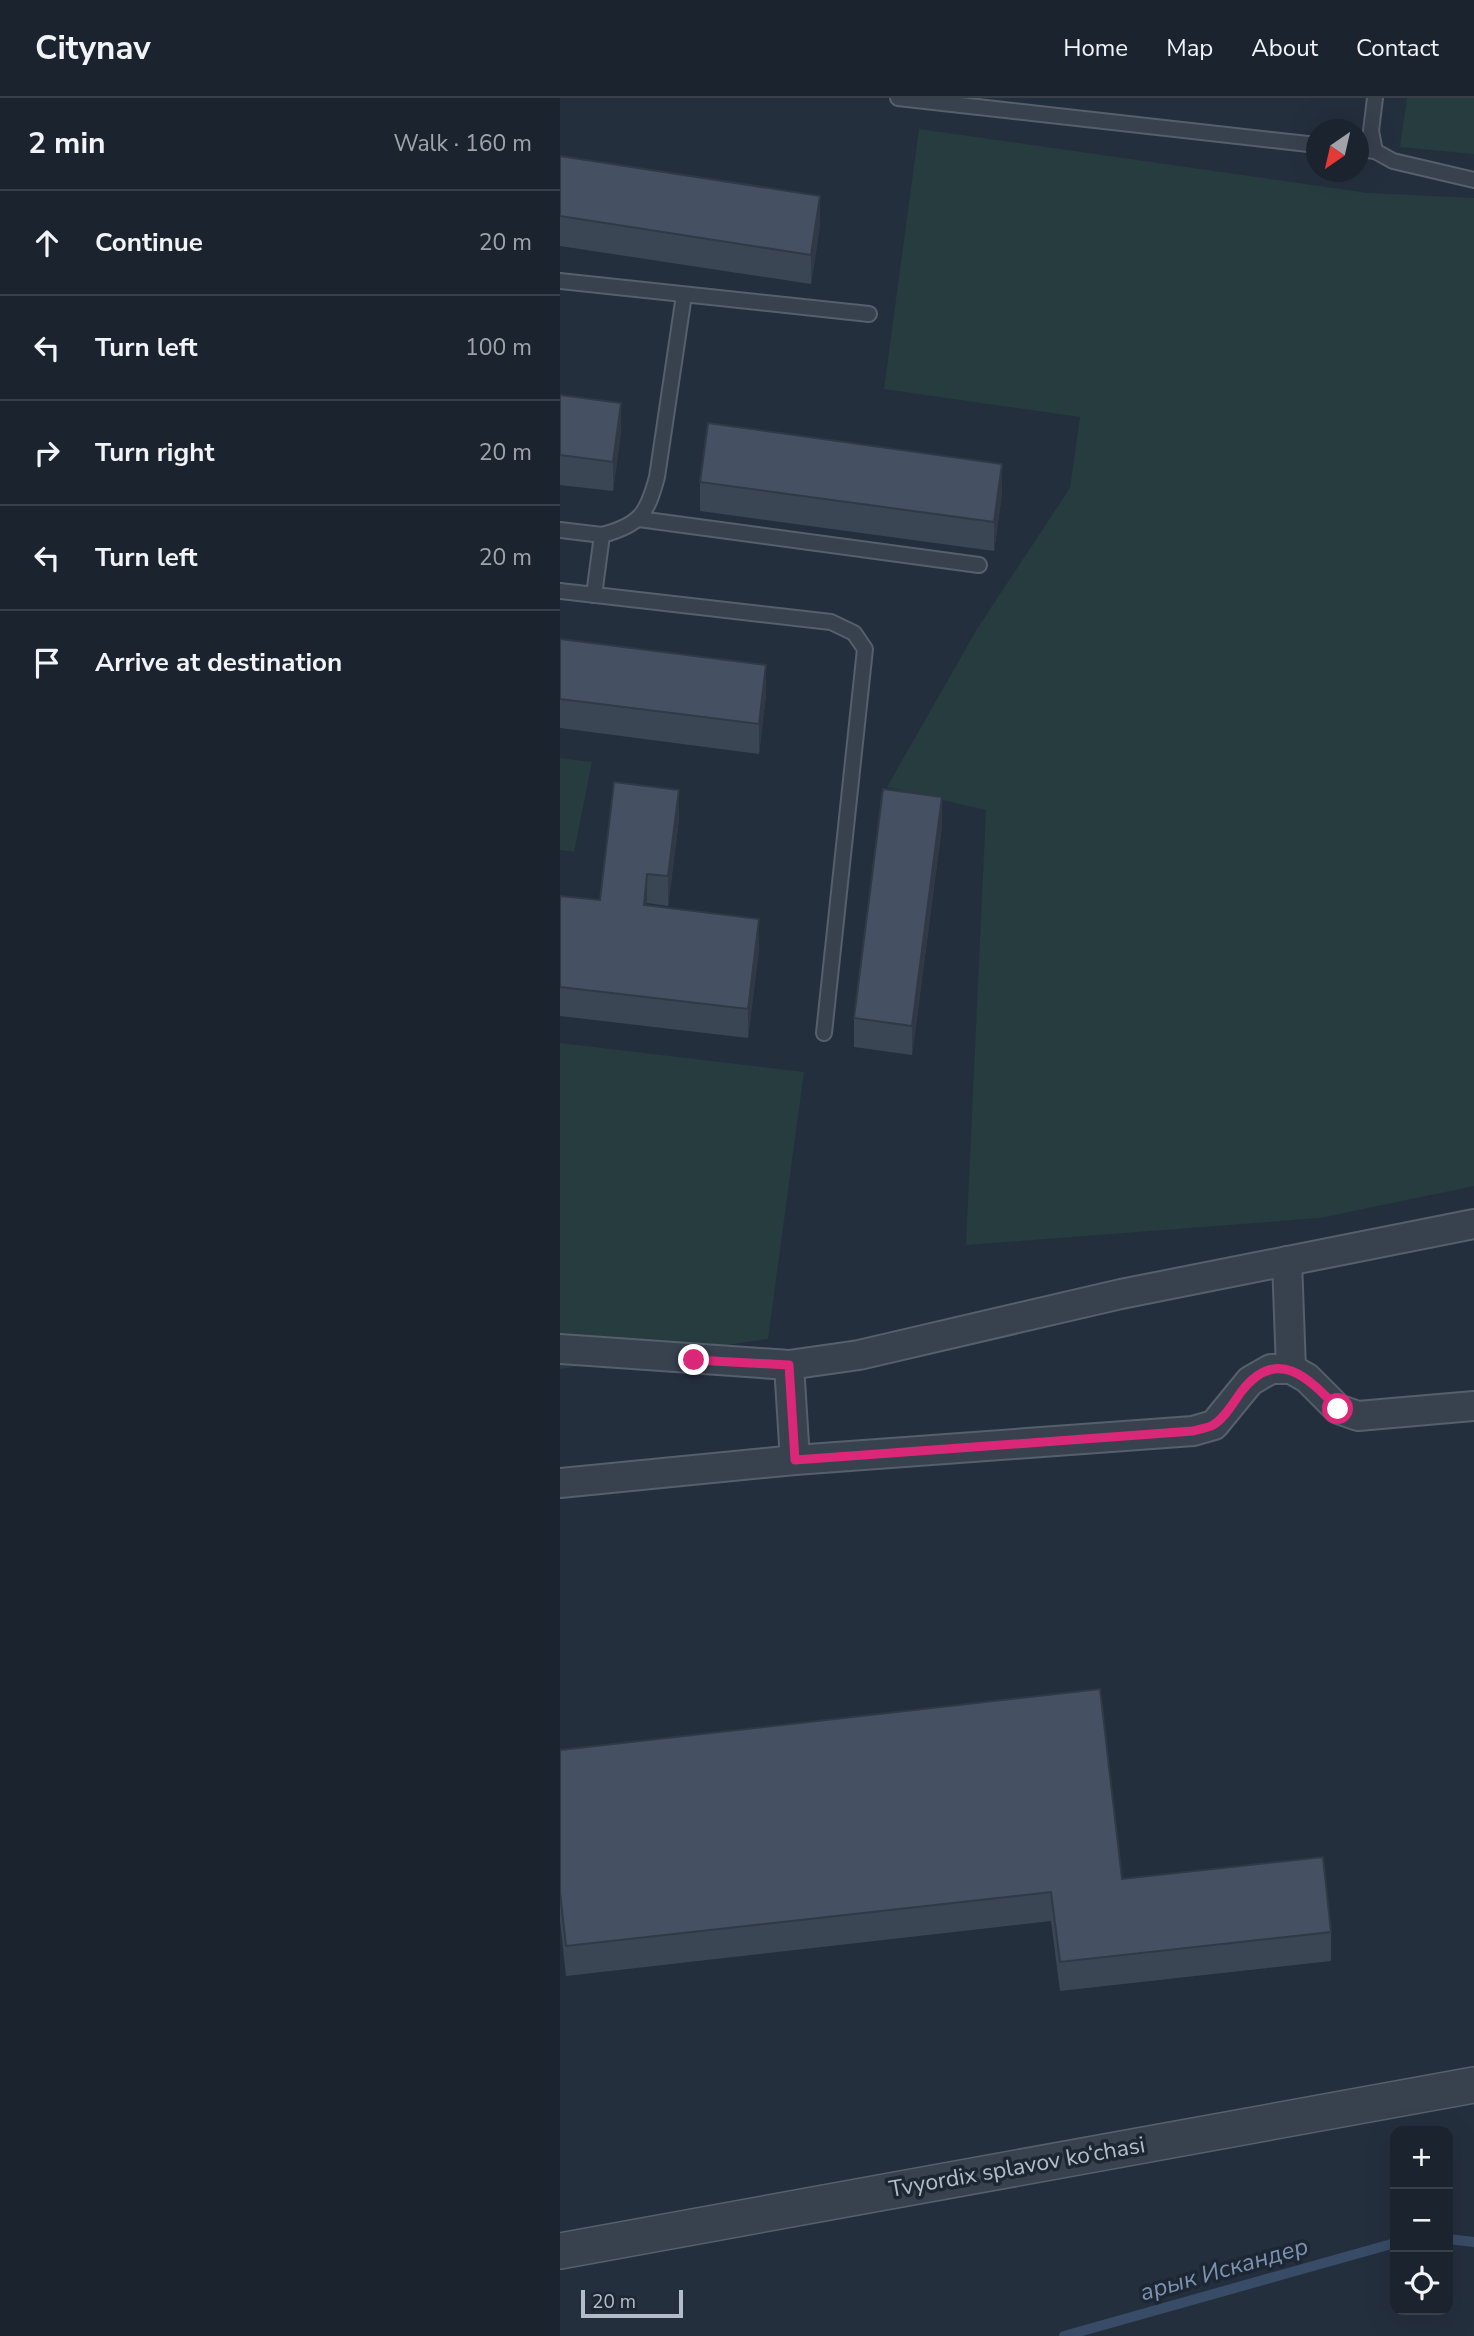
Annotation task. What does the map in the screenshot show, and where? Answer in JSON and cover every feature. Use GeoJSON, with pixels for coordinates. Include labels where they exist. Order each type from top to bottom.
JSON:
{"type":"FeatureCollection","features":[{"type":"Feature","properties":{"kind":"street"},"geometry":{"type":"LineString","coordinates":[[560,1349],[789,1365],[859,1354],[1121,1294],[1474,1224]]}},
{"type":"Feature","properties":{"kind":"street"},"geometry":{"type":"LineString","coordinates":[[1287,1261],[1291,1369]]}},
{"type":"Feature","properties":{"kind":"street"},"geometry":{"type":"LineString","coordinates":[[789,1365],[795,1460]]}},
{"type":"Feature","properties":{"kind":"street"},"geometry":{"type":"LineString","coordinates":[[560,1483],[795,1460],[1193,1431],[1214,1425],[1250,1381],[1271,1369],[1291,1369],[1307,1378],[1338,1409],[1358,1416],[1474,1406]]}},
{"type":"Feature","properties":{"kind":"street","name":"Tvyordix splavov ko‘chasi"},"geometry":{"type":"LineString","coordinates":[[560,2250],[1474,2085]]}},
{"type":"Feature","properties":{"kind":"lane"},"geometry":{"type":"LineString","coordinates":[[898,98],[1306,144]]}},
{"type":"Feature","properties":{"kind":"lane"},"geometry":{"type":"LineString","coordinates":[[1375,98],[1371,131],[1375,151]]}},
{"type":"Feature","properties":{"kind":"lane"},"geometry":{"type":"LineString","coordinates":[[1369,150],[1393,161],[1474,180]]}},
{"type":"Feature","properties":{"kind":"lane"},"geometry":{"type":"LineString","coordinates":[[560,281],[869,314]]}},
{"type":"Feature","properties":{"kind":"lane"},"geometry":{"type":"LineString","coordinates":[[560,530],[602,535],[621,530],[639,519],[650,501],[657,477],[684,295]]}},
{"type":"Feature","properties":{"kind":"lane"},"geometry":{"type":"LineString","coordinates":[[639,519],[979,565]]}},
{"type":"Feature","properties":{"kind":"lane"},"geometry":{"type":"LineString","coordinates":[[594,594],[602,535]]}},
{"type":"Feature","properties":{"kind":"lane"},"geometry":{"type":"LineString","coordinates":[[560,591],[831,622],[854,633],[865,649],[824,1032]]}},
{"type":"Feature","properties":{"kind":"green space"},"geometry":{"type":"Polygon","coordinates":[[[1407,98],[1474,98],[1474,154],[1400,147],[1407,98]]]}},
{"type":"Feature","properties":{"kind":"green space"},"geometry":{"type":"Polygon","coordinates":[[[919,129],[1368,193],[1474,198],[1474,1186],[1320,1218],[966,1245],[986,810],[887,787],[977,629],[1070,488],[1080,417],[884,389],[919,129]]]}},
{"type":"Feature","properties":{"kind":"green space"},"geometry":{"type":"Polygon","coordinates":[[[560,758],[592,762],[574,852],[560,850],[560,758]]]}},
{"type":"Feature","properties":{"kind":"green space"},"geometry":{"type":"Polygon","coordinates":[[[560,1043],[804,1072],[768,1339],[560,1369],[560,1043]]]}},
{"type":"Feature","properties":{"kind":"building"},"geometry":{"type":"Polygon","coordinates":[[[560,156],[820,196],[811,255],[560,216],[560,156]]]}},
{"type":"Feature","properties":{"kind":"building"},"geometry":{"type":"Polygon","coordinates":[[[560,395],[621,403],[613,462],[560,455],[560,395]]]}},
{"type":"Feature","properties":{"kind":"building"},"geometry":{"type":"Polygon","coordinates":[[[708,423],[1002,464],[994,522],[700,482],[708,423]]]}},
{"type":"Feature","properties":{"kind":"building"},"geometry":{"type":"Polygon","coordinates":[[[560,639],[766,665],[759,724],[560,699],[560,639]]]}},
{"type":"Feature","properties":{"kind":"building"},"geometry":{"type":"Polygon","coordinates":[[[614,782],[679,790],[668,876],[647,874],[644,905],[759,919],[748,1009],[560,987],[560,896],[600,900],[614,782]]]}},
{"type":"Feature","properties":{"kind":"building"},"geometry":{"type":"Polygon","coordinates":[[[883,789],[942,797],[912,1026],[854,1018],[883,789]]]}},
{"type":"Feature","properties":{"kind":"building"},"geometry":{"type":"Polygon","coordinates":[[[1100,1689],[1122,1879],[1323,1857],[1331,1932],[1060,1962],[1051,1892],[566,1946],[560,1892],[560,1750],[1100,1689]]]}},
{"type":"Feature","properties":{"kind":"waterway","name":"арык Искандер"},"geometry":{"type":"LineString","coordinates":[[1453,2240],[1474,2242]]}},
{"type":"Feature","properties":{"kind":"waterway","name":"арык Искандер"},"geometry":{"type":"LineString","coordinates":[[1064,2336],[1390,2244]]}},
{"type":"Feature","properties":{"kind":"route"},"geometry":{"type":"LineString","coordinates":[[694,1360],[789,1365],[795,1460],[1193,1431],[1214,1425],[1250,1381],[1271,1369],[1291,1369],[1307,1378],[1338,1409]]}}]}
